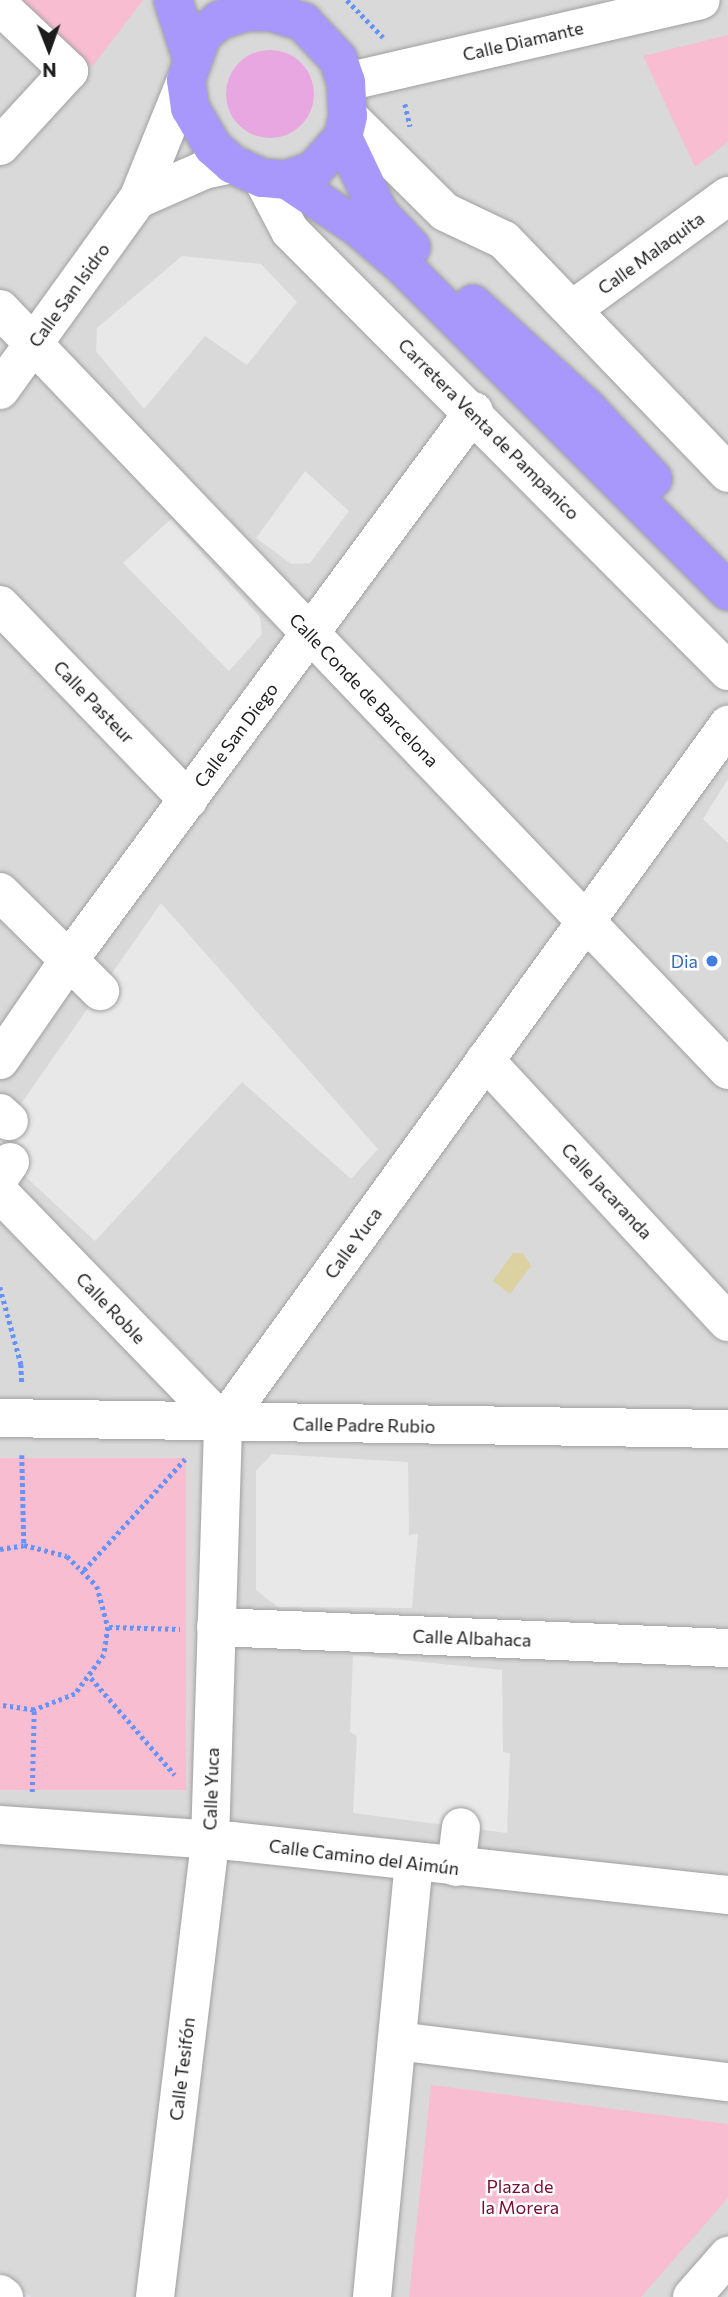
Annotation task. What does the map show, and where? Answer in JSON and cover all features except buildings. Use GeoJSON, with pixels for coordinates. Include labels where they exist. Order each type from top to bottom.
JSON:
{"type":"FeatureCollection","features":[{"type":"Feature","properties":{"kind":"main road"},"geometry":{"type":"LineString","coordinates":[[173,0],[189,68],[198,128],[260,174],[359,228],[403,266],[728,591]]}},
{"type":"Feature","properties":{"kind":"main road"},"geometry":{"type":"LineString","coordinates":[[189,68],[202,35],[238,6],[271,12],[302,11],[338,59],[345,112],[379,213],[430,267],[521,344],[587,408],[728,561]]}},
{"type":"Feature","properties":{"kind":"main road"},"geometry":{"type":"LineString","coordinates":[[260,174],[314,170],[345,112]]}},
{"type":"Feature","properties":{"kind":"street","name":"Calle Diamante"},"geometry":{"type":"LineString","coordinates":[[345,112],[699,0]]}},
{"type":"Feature","properties":{"kind":"street"},"geometry":{"type":"LineString","coordinates":[[0,6],[69,71],[0,146]]}},
{"type":"Feature","properties":{"kind":"street","name":"Calle San Isidro"},"geometry":{"type":"LineString","coordinates":[[0,390],[138,200],[189,68]]}},
{"type":"Feature","properties":{"kind":"street"},"geometry":{"type":"LineString","coordinates":[[345,112],[445,212],[504,240],[728,473]]}},
{"type":"Feature","properties":{"kind":"street","name":"Calle San Isidro"},"geometry":{"type":"LineString","coordinates":[[138,200],[204,170],[260,174]]}},
{"type":"Feature","properties":{"kind":"street","name":"Carretera Venta de Pampanico"},"geometry":{"type":"LineString","coordinates":[[260,174],[290,231],[474,411],[728,671]]}},
{"type":"Feature","properties":{"kind":"street","name":"Calle Malaquita"},"geometry":{"type":"LineString","coordinates":[[573,309],[728,196]]}},
{"type":"Feature","properties":{"kind":"street","name":"Calle Conde de Barcelona"},"geometry":{"type":"LineString","coordinates":[[0,309],[728,1070]]}},
{"type":"Feature","properties":{"kind":"street","name":"Calle San Diego"},"geometry":{"type":"LineString","coordinates":[[0,1060],[69,960],[312,635],[474,411]]}},
{"type":"Feature","properties":{"kind":"street","name":"Calle Pasteur"},"geometry":{"type":"LineString","coordinates":[[0,604],[188,800]]}},
{"type":"Feature","properties":{"kind":"street","name":"Calle Yuca"},"geometry":{"type":"LineString","coordinates":[[210,1841],[223,1423],[728,725]]}},
{"type":"Feature","properties":{"kind":"street"},"geometry":{"type":"LineString","coordinates":[[0,892],[100,991]]}},
{"type":"Feature","properties":{"kind":"street","name":"Calle Jacaranda"},"geometry":{"type":"LineString","coordinates":[[485,1060],[728,1321]]}},
{"type":"Feature","properties":{"kind":"street","name":"Calle Roble"},"geometry":{"type":"LineString","coordinates":[[3,1177],[223,1423]]}},
{"type":"Feature","properties":{"kind":"street","name":"Calle Padre Rubio"},"geometry":{"type":"LineString","coordinates":[[11,1418],[728,1429]]}},
{"type":"Feature","properties":{"kind":"street","name":"Calle Albahaca"},"geometry":{"type":"LineString","coordinates":[[216,1627],[728,1648]]}},
{"type":"Feature","properties":{"kind":"street","name":"Calle Camino del Aimún"},"geometry":{"type":"LineString","coordinates":[[16,1827],[210,1841],[728,1895]]}},
{"type":"Feature","properties":{"kind":"street"},"geometry":{"type":"LineString","coordinates":[[456,1867],[461,1827]]}},
{"type":"Feature","properties":{"kind":"street","name":"Calle Tesifón"},"geometry":{"type":"LineString","coordinates":[[155,2297],[210,1841]]}},
{"type":"Feature","properties":{"kind":"street"},"geometry":{"type":"LineString","coordinates":[[372,2297],[414,1863]]}},
{"type":"Feature","properties":{"kind":"street"},"geometry":{"type":"LineString","coordinates":[[397,2040],[728,2082]]}},
{"type":"Feature","properties":{"kind":"street"},"geometry":{"type":"LineString","coordinates":[[692,2297],[728,2256]]}},
{"type":"Feature","properties":{"kind":"path"},"geometry":{"type":"LineString","coordinates":[[347,0],[393,47]]}},
{"type":"Feature","properties":{"kind":"path"},"geometry":{"type":"LineString","coordinates":[[0,1287],[21,1364],[11,1418],[24,1545]]}},
{"type":"Feature","properties":{"kind":"path"},"geometry":{"type":"LineString","coordinates":[[84,1570],[223,1423]]}},
{"type":"Feature","properties":{"kind":"path"},"geometry":{"type":"LineString","coordinates":[[0,1549],[24,1545],[46,1548],[84,1570],[97,1586],[108,1627],[104,1654],[91,1678],[75,1694],[34,1710],[0,1705]]}},
{"type":"Feature","properties":{"kind":"path"},"geometry":{"type":"LineString","coordinates":[[108,1627],[216,1627]]}},
{"type":"Feature","properties":{"kind":"path"},"geometry":{"type":"LineString","coordinates":[[91,1678],[188,1790],[211,1789]]}},
{"type":"Feature","properties":{"kind":"path"},"geometry":{"type":"LineString","coordinates":[[16,1827],[34,1710]]}},
{"type":"Feature","properties":{"kind":"shaded area"},"geometry":{"type":"Polygon","coordinates":[[[0,0],[728,0],[728,2297],[31,2297],[0,2271],[0,0]]]}},
{"type":"Feature","properties":{"kind":"shaded area"},"geometry":{"type":"Polygon","coordinates":[[[261,50],[279,50],[295,57],[307,69],[314,85],[314,103],[307,119],[295,131],[279,138],[261,138],[245,131],[233,119],[226,103],[226,85],[233,69],[245,57],[261,50]]]}},
{"type":"Feature","properties":{"kind":"shaded area"},"geometry":{"type":"Polygon","coordinates":[[[182,256],[261,264],[297,302],[247,365],[205,336],[144,409],[96,351],[97,328],[182,256]]]}},
{"type":"Feature","properties":{"kind":"shaded area"},"geometry":{"type":"Polygon","coordinates":[[[305,471],[349,511],[310,563],[291,564],[256,538],[305,471]]]}},
{"type":"Feature","properties":{"kind":"shaded area"},"geometry":{"type":"Polygon","coordinates":[[[171,519],[260,617],[262,634],[229,671],[123,563],[171,519]]]}},
{"type":"Feature","properties":{"kind":"shaded area"},"geometry":{"type":"Polygon","coordinates":[[[728,779],[728,843],[703,819],[728,779]]]}},
{"type":"Feature","properties":{"kind":"shaded area"},"geometry":{"type":"Polygon","coordinates":[[[161,903],[378,1149],[351,1179],[242,1082],[95,1241],[0,1153],[0,1134],[161,903]]]}},
{"type":"Feature","properties":{"kind":"shaded area"},"geometry":{"type":"Polygon","coordinates":[[[513,1253],[523,1253],[531,1266],[510,1294],[493,1281],[513,1253]]]}},
{"type":"Feature","properties":{"kind":"shaded area"},"geometry":{"type":"Polygon","coordinates":[[[272,1454],[408,1462],[409,1535],[418,1534],[412,1608],[278,1607],[256,1590],[256,1471],[272,1454]]]}},
{"type":"Feature","properties":{"kind":"shaded area"},"geometry":{"type":"Polygon","coordinates":[[[353,1655],[502,1670],[503,1752],[510,1753],[507,1833],[353,1813],[357,1736],[350,1732],[353,1655]]]}},
{"type":"Feature","properties":{"kind":"green space"},"geometry":{"type":"Polygon","coordinates":[[[21,0],[143,0],[92,67],[21,0]]]}},
{"type":"Feature","properties":{"kind":"green space"},"geometry":{"type":"Polygon","coordinates":[[[728,35],[728,142],[695,167],[643,56],[728,35]]]}},
{"type":"Feature","properties":{"kind":"green space"},"geometry":{"type":"Polygon","coordinates":[[[0,1458],[186,1458],[186,1790],[0,1790],[0,1458]]]}},
{"type":"Feature","properties":{"kind":"green space","name":"Plaza de la Morera"},"geometry":{"type":"Polygon","coordinates":[[[431,2085],[728,2124],[728,2198],[641,2297],[409,2297],[431,2085]]]}},
{"type":"Feature","properties":{"kind":"place","name":"Dia"},"geometry":{"type":"Point","coordinates":[712,961]}}]}
